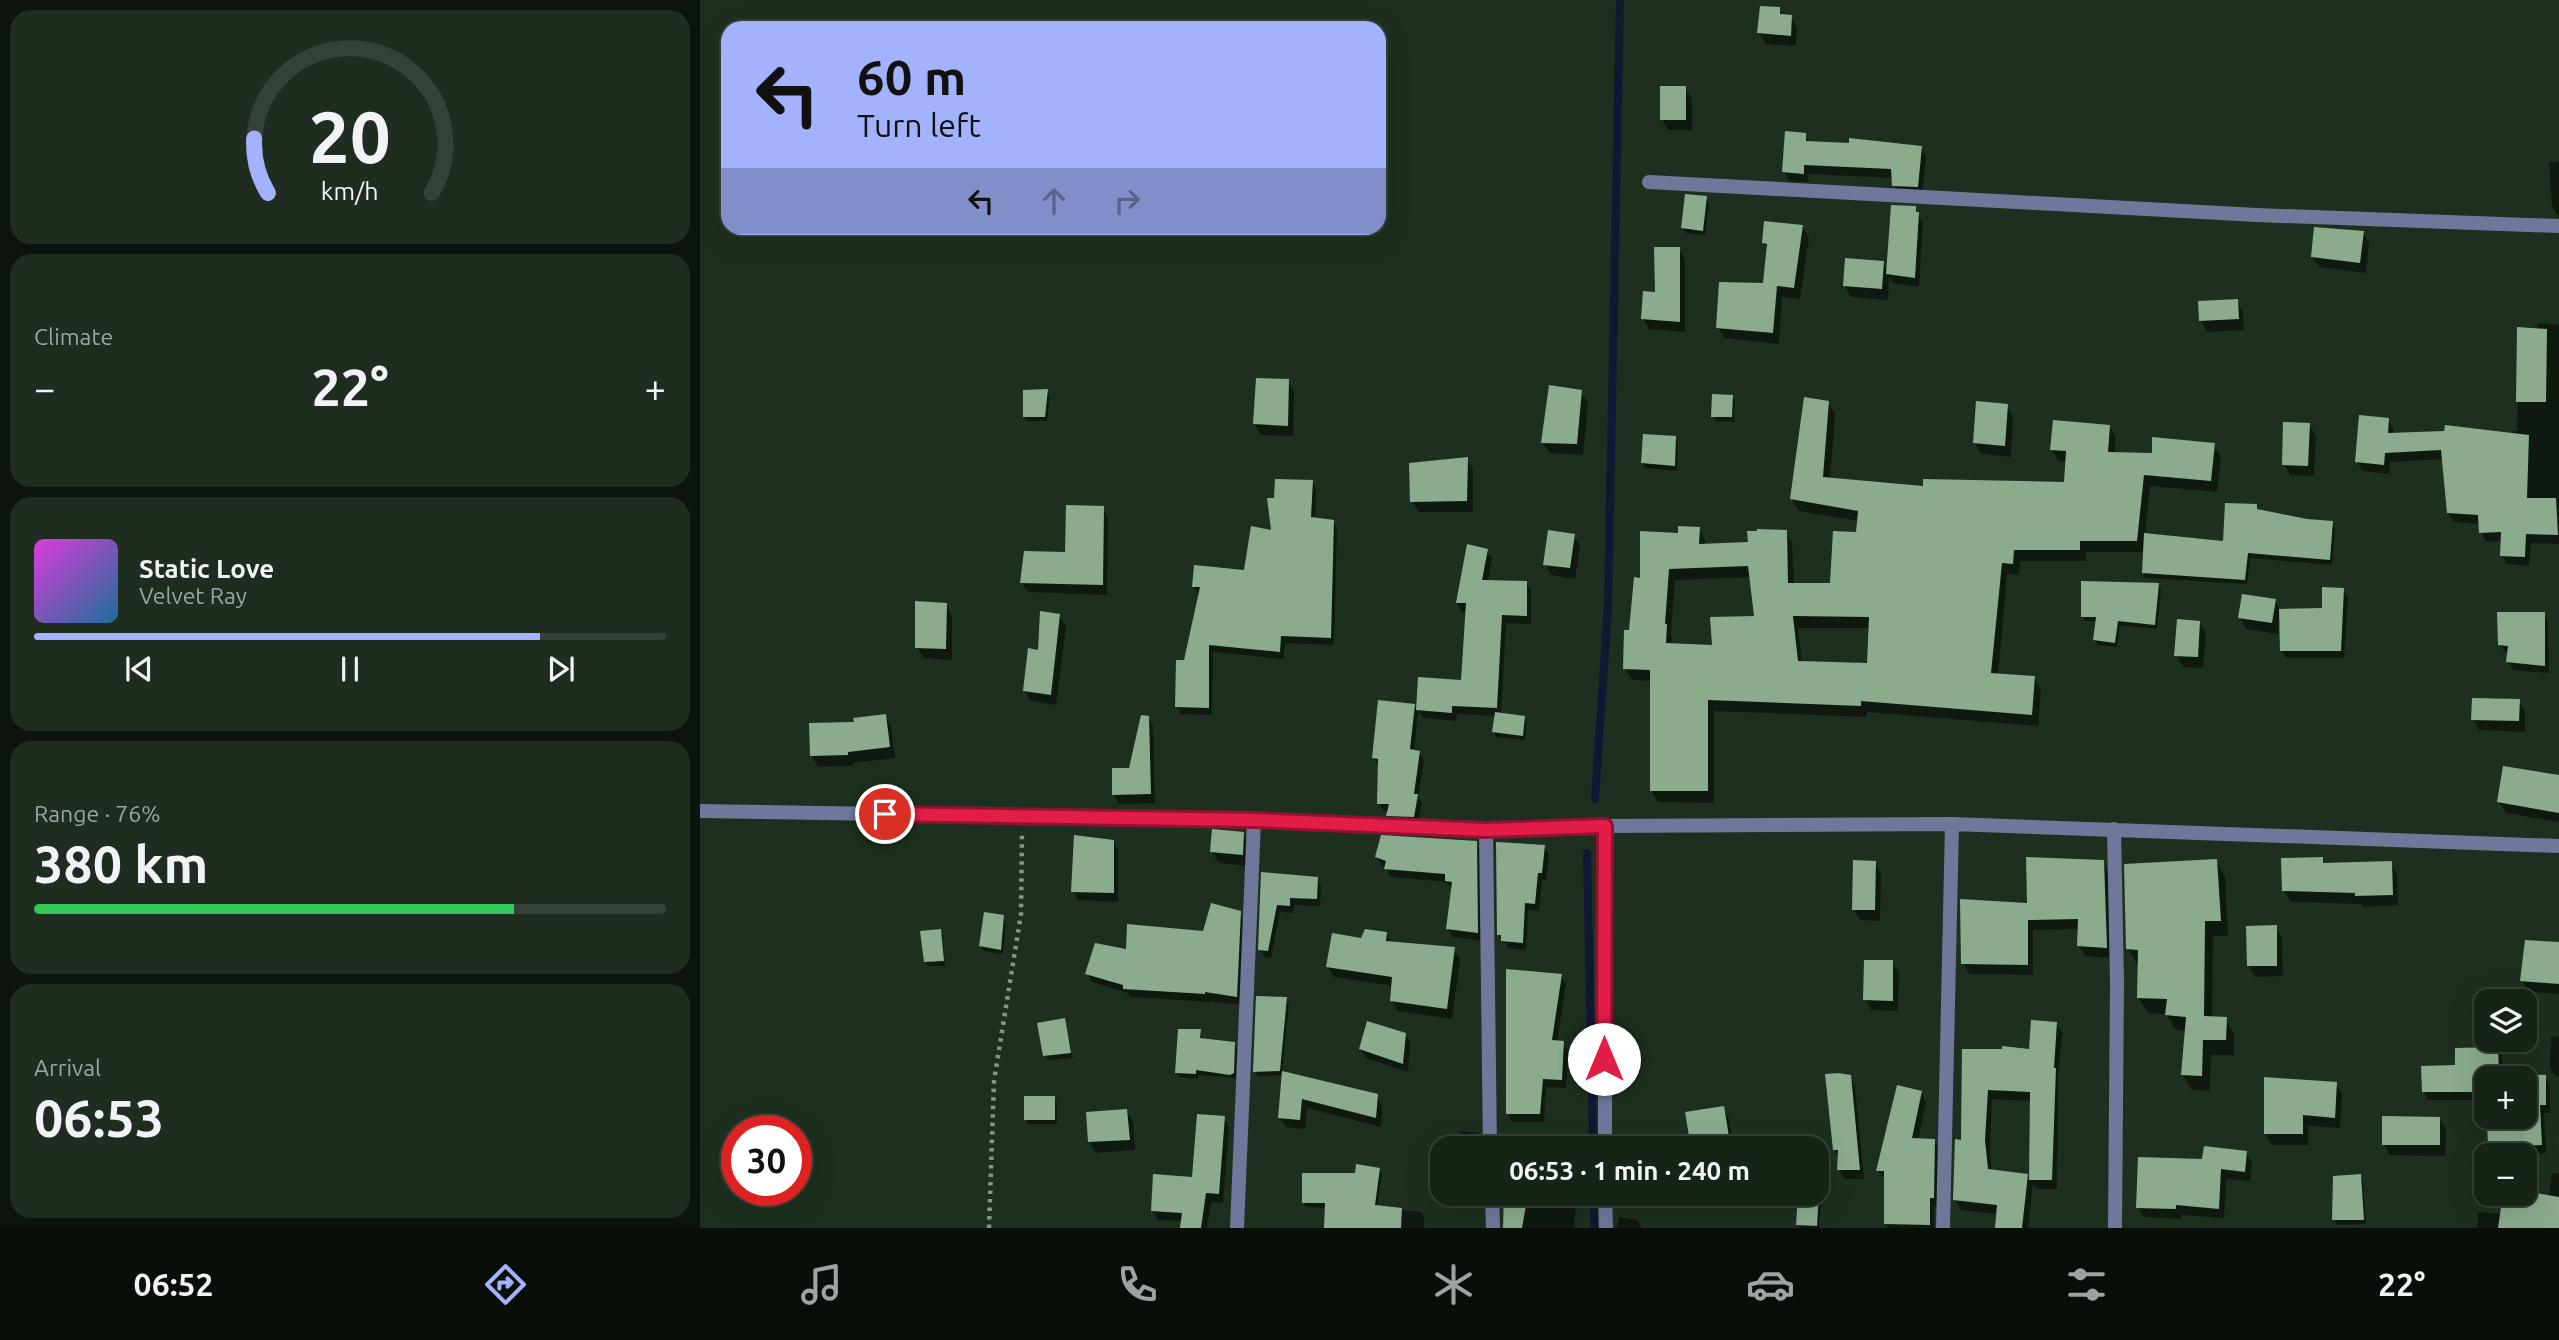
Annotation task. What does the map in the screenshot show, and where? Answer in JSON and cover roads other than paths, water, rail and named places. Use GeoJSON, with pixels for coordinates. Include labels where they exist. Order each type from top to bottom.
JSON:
{"type":"FeatureCollection","features":[{"type":"Feature","properties":{"kind":"street"},"geometry":{"type":"LineString","coordinates":[[1649,182],[2256,215],[2559,226]]}},
{"type":"Feature","properties":{"kind":"street"},"geometry":{"type":"LineString","coordinates":[[700,811],[1254,820],[1486,830],[1605,826],[1952,824],[2559,846]]}},
{"type":"Feature","properties":{"kind":"street"},"geometry":{"type":"LineString","coordinates":[[1237,1228],[1254,820]]}},
{"type":"Feature","properties":{"kind":"street"},"geometry":{"type":"LineString","coordinates":[[1943,1228],[1952,824]]}},
{"type":"Feature","properties":{"kind":"street"},"geometry":{"type":"LineString","coordinates":[[1605,826],[1605,1136]]}},
{"type":"Feature","properties":{"kind":"street"},"geometry":{"type":"LineString","coordinates":[[2114,829],[2117,982],[2115,1228]]}},
{"type":"Feature","properties":{"kind":"street"},"geometry":{"type":"LineString","coordinates":[[1486,830],[1490,1136]]}},
{"type":"Feature","properties":{"kind":"street"},"geometry":{"type":"LineString","coordinates":[[1492,1206],[1493,1228]]}},
{"type":"Feature","properties":{"kind":"street"},"geometry":{"type":"LineString","coordinates":[[1605,1206],[1606,1228]]}},
{"type":"Feature","properties":{"kind":"waterway"},"geometry":{"type":"LineString","coordinates":[[1595,799],[1608,606],[1620,0]]}},
{"type":"Feature","properties":{"kind":"waterway"},"geometry":{"type":"LineString","coordinates":[[1587,853],[1593,1136]]}},
{"type":"Feature","properties":{"kind":"waterway"},"geometry":{"type":"LineString","coordinates":[[1594,1206],[1594,1228]]}}]}
